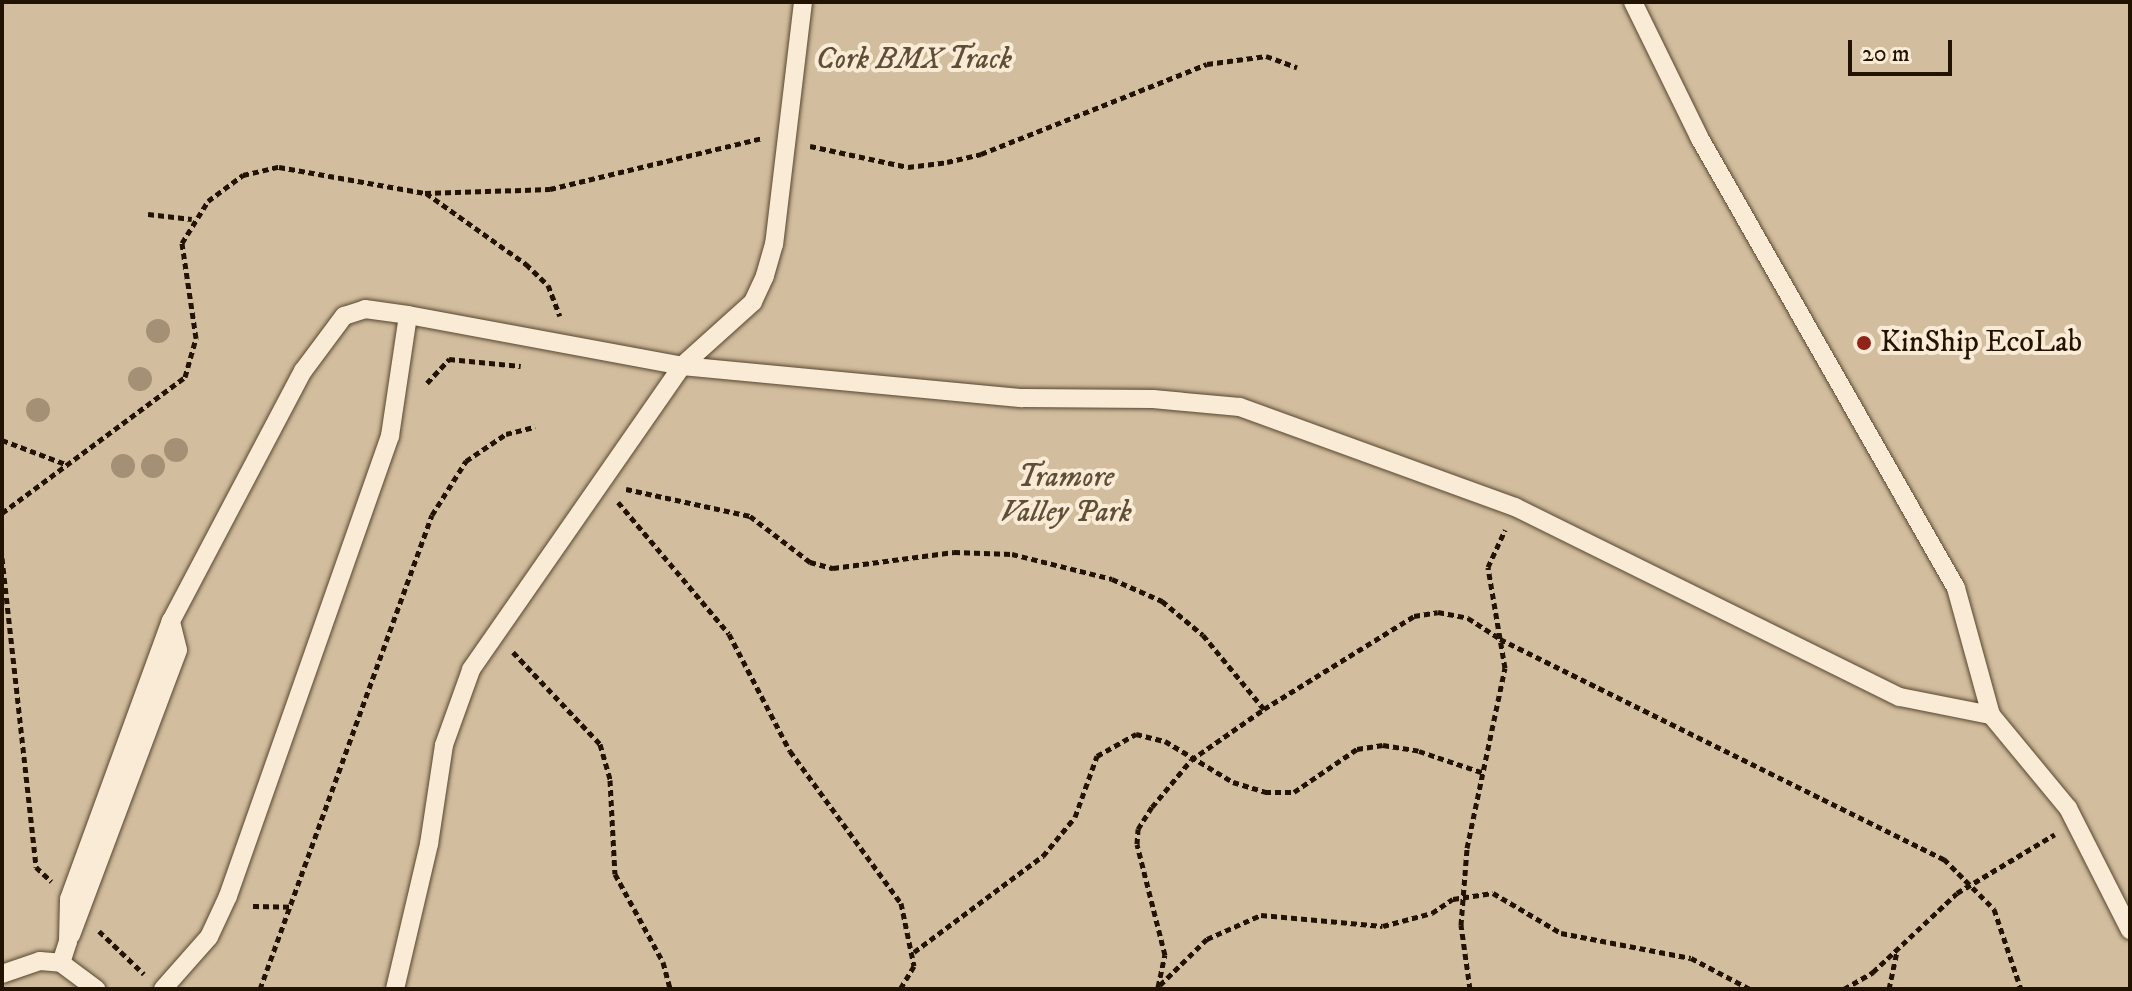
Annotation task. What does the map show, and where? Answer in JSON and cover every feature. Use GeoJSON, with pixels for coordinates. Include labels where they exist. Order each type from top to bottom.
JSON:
{"type":"FeatureCollection","features":[{"type":"Feature","properties":{"kind":"lane"},"geometry":{"type":"LineString","coordinates":[[395,989],[429,844],[444,745],[471,670],[493,633],[682,366],[753,302],[765,276],[774,244],[803,2]]}},
{"type":"Feature","properties":{"kind":"lane"},"geometry":{"type":"LineString","coordinates":[[1633,2],[1699,137],[1956,588],[1991,715],[2076,822],[2130,930]]}},
{"type":"Feature","properties":{"kind":"lane"},"geometry":{"type":"LineString","coordinates":[[68,941],[69,899],[171,621],[321,346],[352,313],[408,315],[682,366],[1023,398],[1153,399],[1240,407],[1359,446],[1515,507],[1900,697],[1991,715]]}},
{"type":"Feature","properties":{"kind":"lane"},"geometry":{"type":"LineString","coordinates":[[156,984],[199,952],[228,896],[390,436],[408,315]]}},
{"type":"Feature","properties":{"kind":"lane"},"geometry":{"type":"LineString","coordinates":[[61,963],[178,650],[171,621]]}},
{"type":"Feature","properties":{"kind":"lane"},"geometry":{"type":"LineString","coordinates":[[2,974],[40,961],[61,963],[96,989]]}},
{"type":"Feature","properties":{"kind":"path"},"geometry":{"type":"LineString","coordinates":[[806,145],[908,167],[947,162],[981,154],[1207,64],[1266,56],[1297,67]]}},
{"type":"Feature","properties":{"kind":"path"},"geometry":{"type":"LineString","coordinates":[[2,513],[185,377],[196,338],[182,256],[192,219],[222,187],[279,167],[425,193],[550,189],[633,172],[742,140],[771,139]]}},
{"type":"Feature","properties":{"kind":"path"},"geometry":{"type":"LineString","coordinates":[[425,193],[548,285],[560,323]]}},
{"type":"Feature","properties":{"kind":"path"},"geometry":{"type":"LineString","coordinates":[[148,214],[192,219]]}},
{"type":"Feature","properties":{"kind":"path"},"geometry":{"type":"LineString","coordinates":[[260,989],[432,515],[466,461],[506,434],[535,427]]}},
{"type":"Feature","properties":{"kind":"path"},"geometry":{"type":"LineString","coordinates":[[2,440],[68,465]]}},
{"type":"Feature","properties":{"kind":"path"},"geometry":{"type":"LineString","coordinates":[[601,484],[750,516],[810,562],[833,568],[913,556],[983,553],[1067,564],[1112,579],[1162,601],[1203,635],[1264,709]]}},
{"type":"Feature","properties":{"kind":"path"},"geometry":{"type":"LineString","coordinates":[[601,484],[729,634],[790,751],[901,903],[914,952],[914,966],[900,989]]}},
{"type":"Feature","properties":{"kind":"path"},"geometry":{"type":"LineString","coordinates":[[1470,989],[1463,896],[1484,773],[1502,699],[1505,668],[1488,567],[1515,507]]}},
{"type":"Feature","properties":{"kind":"path"},"geometry":{"type":"LineString","coordinates":[[2,558],[36,867],[69,899]]}},
{"type":"Feature","properties":{"kind":"path"},"geometry":{"type":"LineString","coordinates":[[1158,988],[1165,955],[1138,863],[1138,829],[1191,760],[1264,709],[1414,616],[1438,612],[1468,618],[1500,639],[1909,839],[1973,884],[1994,909],[2021,989]]}},
{"type":"Feature","properties":{"kind":"path"},"geometry":{"type":"LineString","coordinates":[[493,633],[600,744],[610,780],[615,874],[653,942],[670,989]]}},
{"type":"Feature","properties":{"kind":"path"},"geometry":{"type":"LineString","coordinates":[[914,952],[1063,836],[1097,756],[1112,744],[1136,734],[1165,741],[1191,760],[1265,792],[1294,792],[1319,780],[1357,749],[1383,745],[1419,751],[1484,773]]}},
{"type":"Feature","properties":{"kind":"path"},"geometry":{"type":"LineString","coordinates":[[1844,989],[1897,950],[1973,884],[2076,822]]}},
{"type":"Feature","properties":{"kind":"path"},"geometry":{"type":"LineString","coordinates":[[1158,988],[1207,939],[1261,915],[1383,926],[1410,921],[1463,896],[1493,893],[1561,933],[1664,950],[1715,968],[1750,989]]}},
{"type":"Feature","properties":{"kind":"path"},"geometry":{"type":"LineString","coordinates":[[228,896],[243,906],[292,907]]}},
{"type":"Feature","properties":{"kind":"path"},"geometry":{"type":"LineString","coordinates":[[81,914],[156,984]]}},
{"type":"Feature","properties":{"kind":"path"},"geometry":{"type":"LineString","coordinates":[[1889,989],[1897,950]]}},
{"type":"Feature","properties":{"kind":"green space","name":"Tramore Valley Park"},"geometry":{"type":"Polygon","coordinates":[[[2,2],[2130,2],[2130,989],[2,989],[2,2]]]}},
{"type":"Feature","properties":{"kind":"place","name":"KinShip EcoLab"},"geometry":{"type":"Point","coordinates":[1864,343]}},
{"type":"Feature","properties":{"kind":"park label","name":"Cork BMX Track"},"geometry":{"type":"Point","coordinates":[914,60]}}]}
